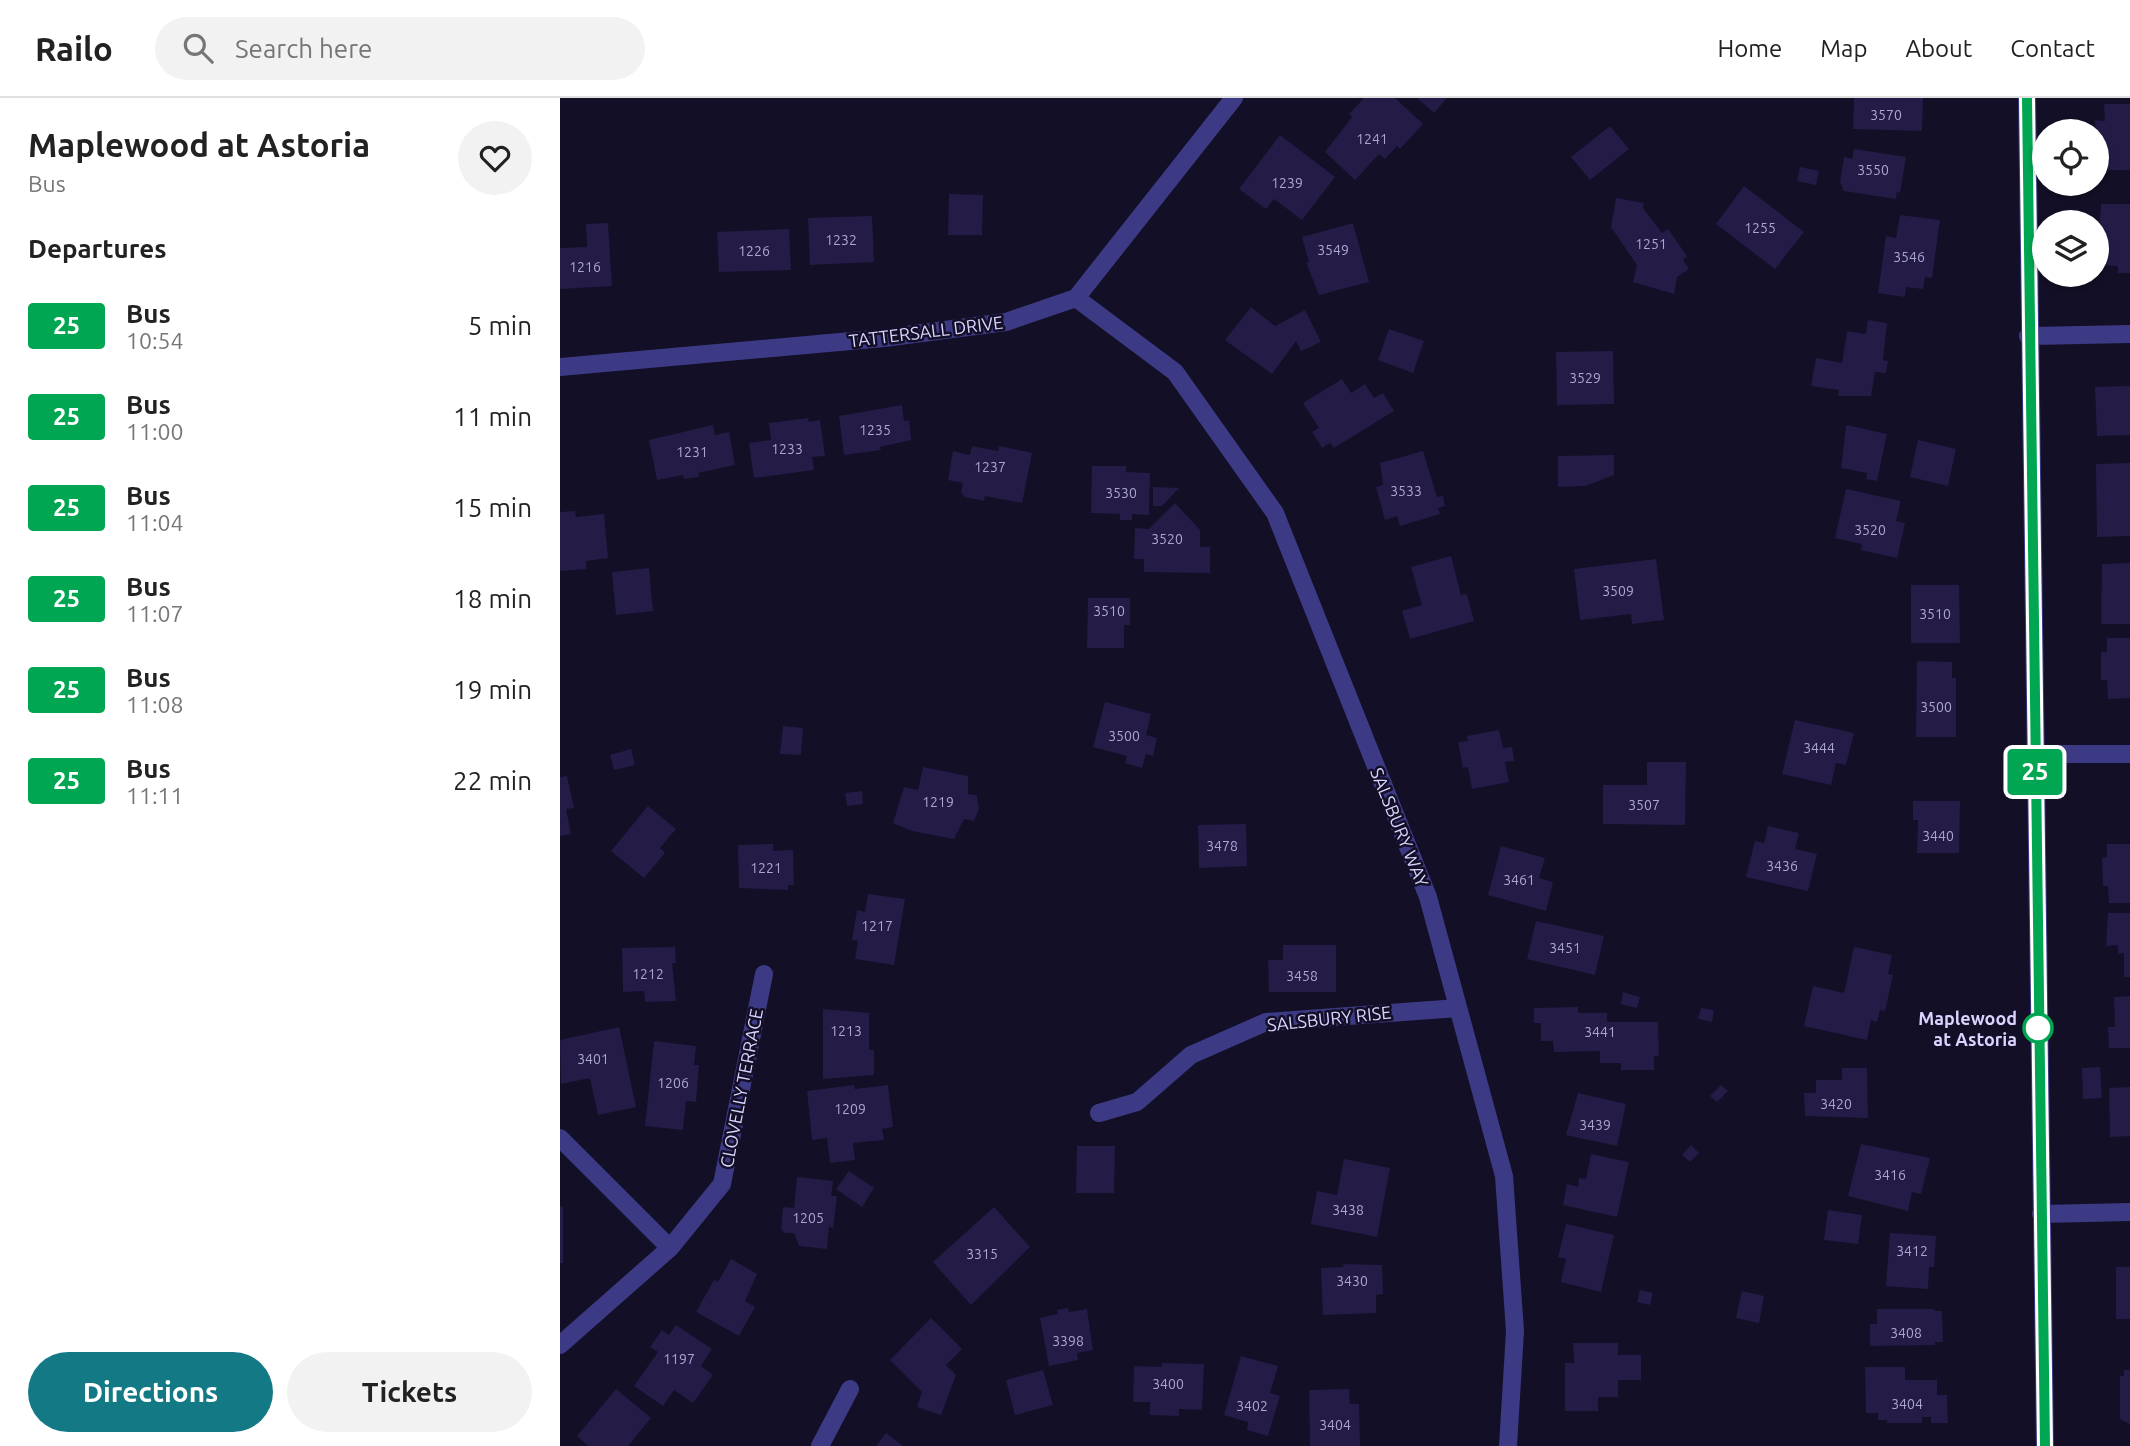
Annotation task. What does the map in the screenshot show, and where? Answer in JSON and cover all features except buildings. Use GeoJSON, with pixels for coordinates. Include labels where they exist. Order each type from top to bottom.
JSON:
{"type":"FeatureCollection","features":[{"type":"Feature","properties":{"kind":"street"},"geometry":{"type":"LineString","coordinates":[[1076,298],[1234,98]]}},
{"type":"Feature","properties":{"kind":"street"},"geometry":{"type":"LineString","coordinates":[[2027,98],[2028,336],[2045,1446]]}},
{"type":"Feature","properties":{"kind":"street","name":"TATTERSALL DRIVE"},"geometry":{"type":"LineString","coordinates":[[560,367],[884,338],[1006,322],[1076,298]]}},
{"type":"Feature","properties":{"kind":"street","name":"SALSBURY WAY"},"geometry":{"type":"LineString","coordinates":[[1076,298],[1175,372],[1275,513],[1428,897],[1504,1176],[1515,1331],[1508,1446]]}},
{"type":"Feature","properties":{"kind":"street"},"geometry":{"type":"LineString","coordinates":[[2028,336],[2130,334]]}},
{"type":"Feature","properties":{"kind":"street"},"geometry":{"type":"LineString","coordinates":[[2034,754],[2130,754]]}},
{"type":"Feature","properties":{"kind":"street","name":"CLOVELLY TERRACE"},"geometry":{"type":"LineString","coordinates":[[560,1345],[670,1248],[722,1184],[764,974]]}},
{"type":"Feature","properties":{"kind":"street","name":"SALSBURY RISE"},"geometry":{"type":"LineString","coordinates":[[1100,1113],[1137,1102],[1191,1055],[1266,1022],[1458,1008]]}},
{"type":"Feature","properties":{"kind":"street"},"geometry":{"type":"LineString","coordinates":[[560,1138],[670,1248]]}},
{"type":"Feature","properties":{"kind":"street"},"geometry":{"type":"LineString","coordinates":[[2041,1214],[2130,1212]]}},
{"type":"Feature","properties":{"kind":"street"},"geometry":{"type":"LineString","coordinates":[[820,1446],[850,1389]]}},
{"type":"Feature","properties":{"kind":"bus line","name":"25"},"geometry":{"type":"LineString","coordinates":[[2027,98],[2028,336],[2045,1446]]}},
{"type":"Feature","properties":{"kind":"place","name":"Maplewood at Astoria"},"geometry":{"type":"Point","coordinates":[2038,1028]}}]}
